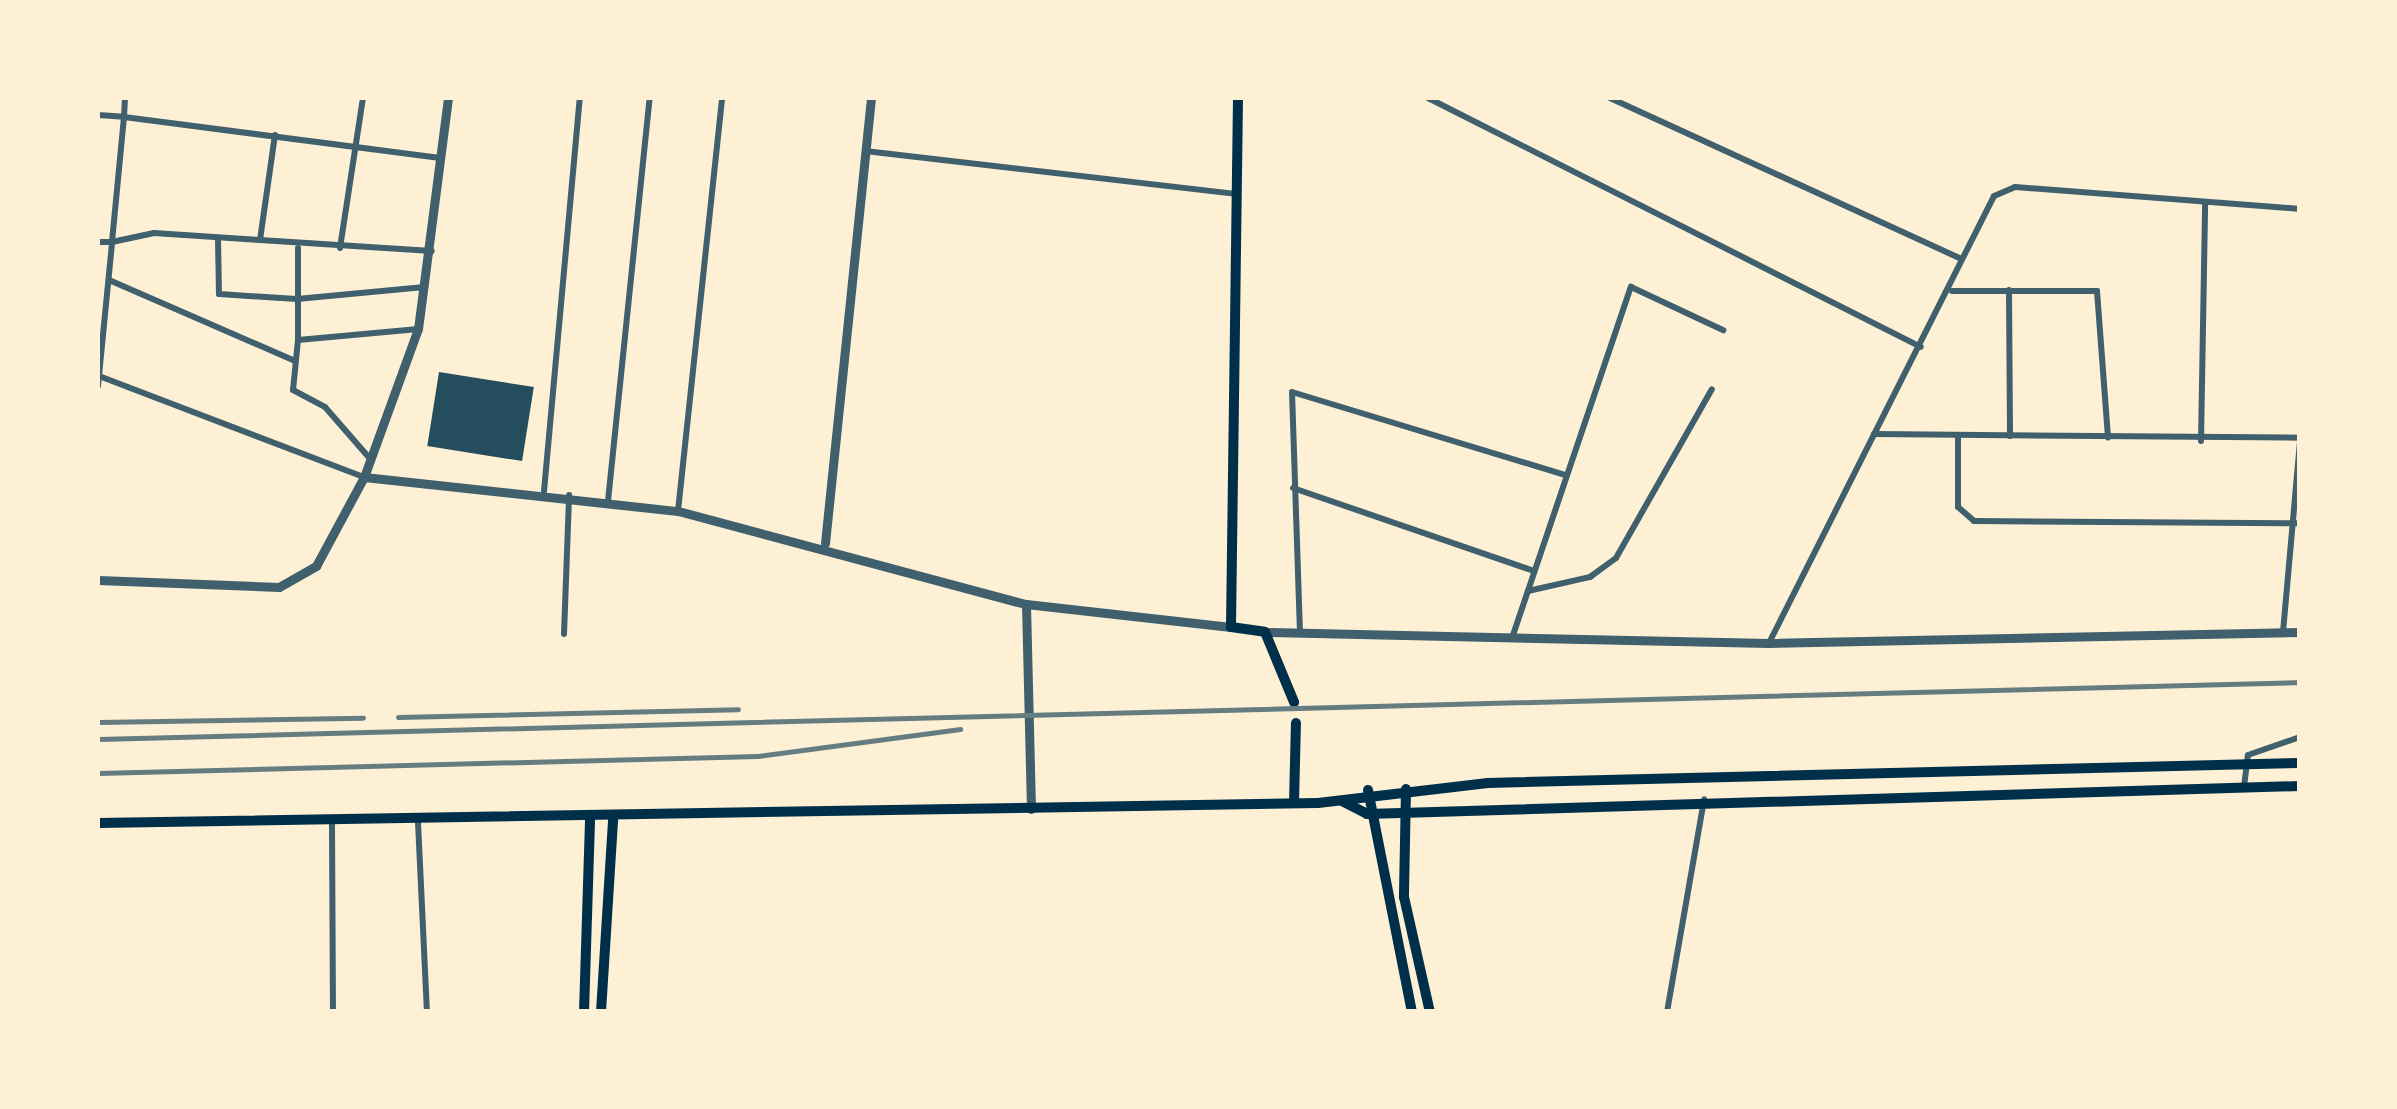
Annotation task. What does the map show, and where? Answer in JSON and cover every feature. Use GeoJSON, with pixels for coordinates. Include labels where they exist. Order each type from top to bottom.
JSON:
{"type":"FeatureCollection","features":[{"type":"Feature","properties":{"kind":"main road"},"geometry":{"type":"LineString","coordinates":[[1238,98],[1231,627],[1265,632],[1294,702]]}},
{"type":"Feature","properties":{"kind":"main road"},"geometry":{"type":"LineString","coordinates":[[1294,803],[1296,723]]}},
{"type":"Feature","properties":{"kind":"main road"},"geometry":{"type":"LineString","coordinates":[[98,823],[332,825],[1294,803],[1342,800],[1368,790],[2300,763]]}},
{"type":"Feature","properties":{"kind":"main road"},"geometry":{"type":"LineString","coordinates":[[1342,800],[1367,814],[1704,799],[2300,786]]}},
{"type":"Feature","properties":{"kind":"main road"},"geometry":{"type":"LineString","coordinates":[[1406,789],[1410,811],[1404,897],[1430,1012]]}},
{"type":"Feature","properties":{"kind":"main road"},"geometry":{"type":"LineString","coordinates":[[1368,790],[1367,814],[1412,1012]]}},
{"type":"Feature","properties":{"kind":"main road"},"geometry":{"type":"LineString","coordinates":[[584,1012],[590,818]]}},
{"type":"Feature","properties":{"kind":"main road"},"geometry":{"type":"LineString","coordinates":[[601,1012],[613,818]]}},
{"type":"Feature","properties":{"kind":"street"},"geometry":{"type":"LineString","coordinates":[[98,386],[125,98]]}},
{"type":"Feature","properties":{"kind":"street"},"geometry":{"type":"LineString","coordinates":[[340,248],[362,98]]}},
{"type":"Feature","properties":{"kind":"street"},"geometry":{"type":"LineString","coordinates":[[98,580],[279,587],[316,566],[372,460],[418,329],[432,251],[448,98]]}},
{"type":"Feature","properties":{"kind":"street"},"geometry":{"type":"LineString","coordinates":[[544,491],[580,98]]}},
{"type":"Feature","properties":{"kind":"street"},"geometry":{"type":"LineString","coordinates":[[608,501],[650,98]]}},
{"type":"Feature","properties":{"kind":"street"},"geometry":{"type":"LineString","coordinates":[[678,511],[722,98]]}},
{"type":"Feature","properties":{"kind":"street"},"geometry":{"type":"LineString","coordinates":[[825,543],[871,98]]}},
{"type":"Feature","properties":{"kind":"street"},"geometry":{"type":"LineString","coordinates":[[1428,98],[1921,347]]}},
{"type":"Feature","properties":{"kind":"street"},"geometry":{"type":"LineString","coordinates":[[1610,98],[1961,258]]}},
{"type":"Feature","properties":{"kind":"street"},"geometry":{"type":"LineString","coordinates":[[98,115],[441,158]]}},
{"type":"Feature","properties":{"kind":"street"},"geometry":{"type":"LineString","coordinates":[[260,240],[275,135]]}},
{"type":"Feature","properties":{"kind":"street"},"geometry":{"type":"LineString","coordinates":[[865,151],[1237,194]]}},
{"type":"Feature","properties":{"kind":"street"},"geometry":{"type":"LineString","coordinates":[[1769,643],[1874,434],[1952,291],[1961,258],[1994,196],[2015,187],[2300,208]]}},
{"type":"Feature","properties":{"kind":"street"},"geometry":{"type":"LineString","coordinates":[[2201,441],[2205,202]]}},
{"type":"Feature","properties":{"kind":"street"},"geometry":{"type":"LineString","coordinates":[[98,242],[154,233],[260,240],[298,248],[432,251]]}},
{"type":"Feature","properties":{"kind":"street"},"geometry":{"type":"LineString","coordinates":[[218,238],[219,294],[296,299],[426,287]]}},
{"type":"Feature","properties":{"kind":"street"},"geometry":{"type":"LineString","coordinates":[[298,248],[298,340],[293,390],[325,407],[372,460]]}},
{"type":"Feature","properties":{"kind":"street"},"geometry":{"type":"LineString","coordinates":[[108,280],[295,361]]}},
{"type":"Feature","properties":{"kind":"street"},"geometry":{"type":"LineString","coordinates":[[1512,639],[1631,287],[1724,330]]}},
{"type":"Feature","properties":{"kind":"street"},"geometry":{"type":"LineString","coordinates":[[1952,291],[2088,289],[2104,298],[2108,438]]}},
{"type":"Feature","properties":{"kind":"street"},"geometry":{"type":"LineString","coordinates":[[2009,290],[2010,436]]}},
{"type":"Feature","properties":{"kind":"street"},"geometry":{"type":"LineString","coordinates":[[298,340],[418,329]]}},
{"type":"Feature","properties":{"kind":"street"},"geometry":{"type":"LineString","coordinates":[[99,376],[364,477],[544,491],[678,511],[825,543],[1026,604],[1231,627]]}},
{"type":"Feature","properties":{"kind":"street"},"geometry":{"type":"LineString","coordinates":[[1527,592],[1590,577],[1616,558],[1712,389]]}},
{"type":"Feature","properties":{"kind":"street"},"geometry":{"type":"LineString","coordinates":[[1300,634],[1288,399],[1300,392],[1565,475]]}},
{"type":"Feature","properties":{"kind":"street"},"geometry":{"type":"LineString","coordinates":[[1874,434],[2300,440],[2296,523],[2283,632]]}},
{"type":"Feature","properties":{"kind":"street"},"geometry":{"type":"LineString","coordinates":[[1958,435],[1958,507],[1974,521],[2296,523]]}},
{"type":"Feature","properties":{"kind":"street"},"geometry":{"type":"LineString","coordinates":[[1293,488],[1534,571]]}},
{"type":"Feature","properties":{"kind":"street"},"geometry":{"type":"LineString","coordinates":[[564,634],[569,495]]}},
{"type":"Feature","properties":{"kind":"street"},"geometry":{"type":"LineString","coordinates":[[1026,604],[1031,808]]}},
{"type":"Feature","properties":{"kind":"street"},"geometry":{"type":"LineString","coordinates":[[1265,632],[1769,643],[2300,632]]}},
{"type":"Feature","properties":{"kind":"street"},"geometry":{"type":"LineString","coordinates":[[2244,787],[2243,764],[2258,748],[2300,738]]}},
{"type":"Feature","properties":{"kind":"street"},"geometry":{"type":"LineString","coordinates":[[1667,1012],[1704,799]]}},
{"type":"Feature","properties":{"kind":"street"},"geometry":{"type":"LineString","coordinates":[[418,822],[427,1012]]}},
{"type":"Feature","properties":{"kind":"street"},"geometry":{"type":"LineString","coordinates":[[332,825],[333,1012]]}},
{"type":"Feature","properties":{"kind":"street"},"geometry":{"type":"LineString","coordinates":[[719,1012],[767,1012]]}},
{"type":"Feature","properties":{"kind":"building"},"geometry":{"type":"Polygon","coordinates":[[[439,372],[534,387],[522,461],[427,446],[439,372]]]}},
{"type":"Feature","properties":{"kind":"railway"},"geometry":{"type":"LineString","coordinates":[[98,739],[2300,682]]}},
{"type":"Feature","properties":{"kind":"railway"},"geometry":{"type":"LineString","coordinates":[[398,717],[738,709]]}},
{"type":"Feature","properties":{"kind":"railway"},"geometry":{"type":"LineString","coordinates":[[98,722],[363,718]]}},
{"type":"Feature","properties":{"kind":"railway"},"geometry":{"type":"LineString","coordinates":[[98,773],[758,756],[960,729]]}}]}
